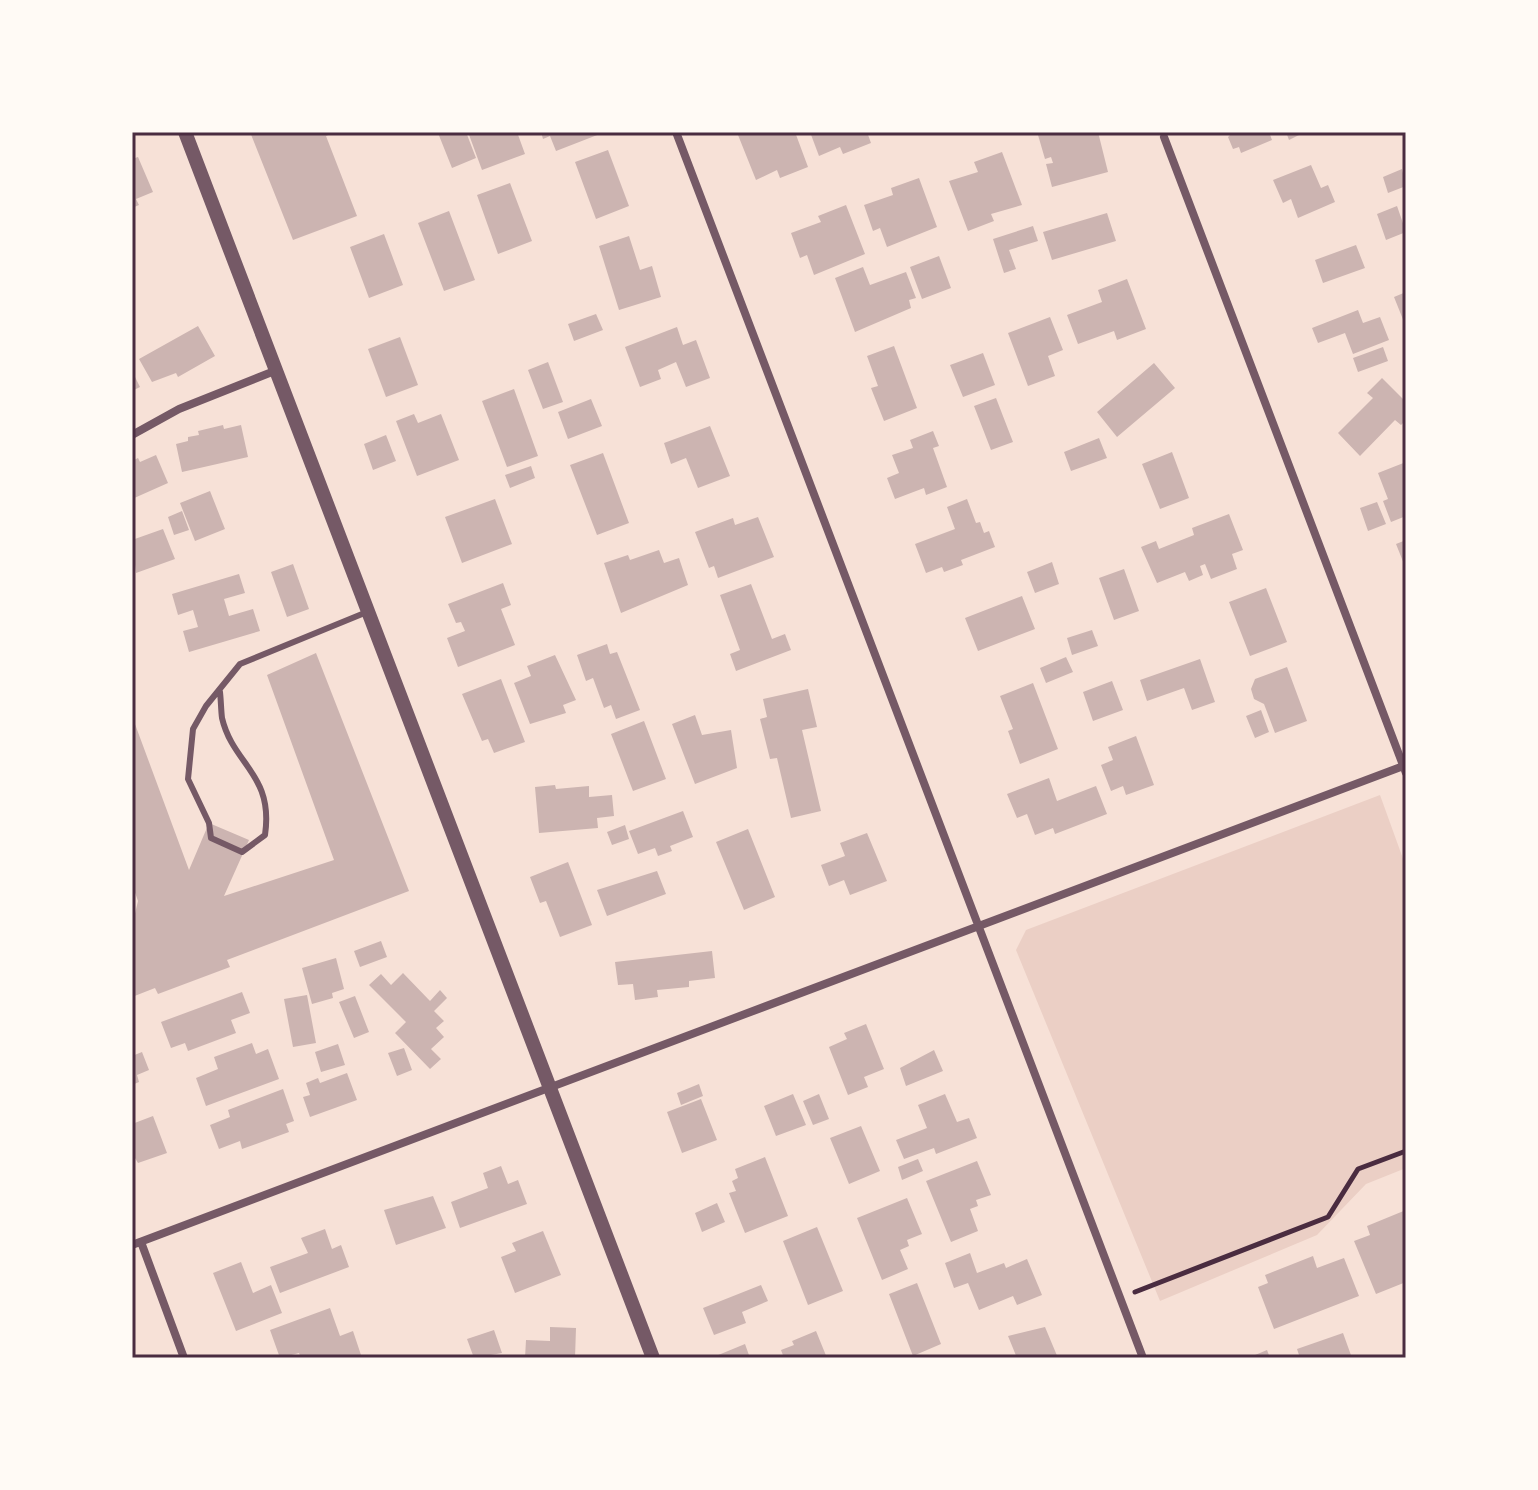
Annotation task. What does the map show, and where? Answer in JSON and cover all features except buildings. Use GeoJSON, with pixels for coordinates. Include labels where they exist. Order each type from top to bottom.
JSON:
{"type":"FeatureCollection","features":[{"type":"Feature","properties":{"kind":"street"},"geometry":{"type":"LineString","coordinates":[[185,132],[653,1358]]}},
{"type":"Feature","properties":{"kind":"street"},"geometry":{"type":"LineString","coordinates":[[676,132],[1143,1358]]}},
{"type":"Feature","properties":{"kind":"street"},"geometry":{"type":"LineString","coordinates":[[184,1358],[136,1244],[1405,768],[1164,137]]}},
{"type":"Feature","properties":{"kind":"street"},"geometry":{"type":"LineString","coordinates":[[132,435],[179,409],[278,369]]}},
{"type":"Feature","properties":{"kind":"lane"},"geometry":{"type":"LineString","coordinates":[[220,692],[223,720],[258,776],[268,814],[265,835],[242,852],[211,838],[209,823],[188,779],[193,729],[206,706],[240,664],[370,611]]}},
{"type":"Feature","properties":{"kind":"path"},"geometry":{"type":"LineString","coordinates":[[1120,1298],[1328,1217],[1358,1169],[1406,1151]]}},
{"type":"Feature","properties":{"kind":"shaded area"},"geometry":{"type":"Polygon","coordinates":[[[1380,795],[1406,867],[1406,1168],[1366,1184],[1317,1235],[1160,1301],[1016,950],[1026,930],[1380,795]]]}}]}
